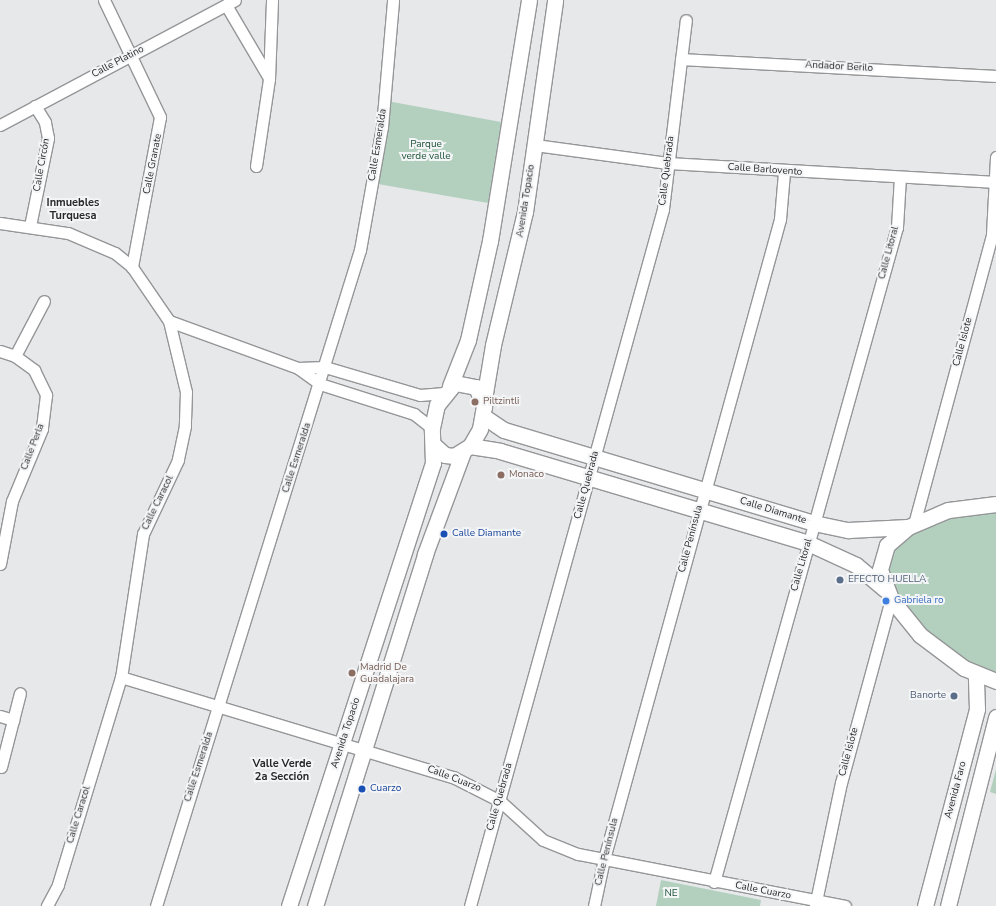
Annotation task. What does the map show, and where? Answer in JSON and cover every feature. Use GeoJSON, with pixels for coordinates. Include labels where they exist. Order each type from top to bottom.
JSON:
{"type":"FeatureCollection","features":[{"type":"Feature","properties":{"kind":"street","name":"Calle Granate"},"geometry":{"type":"LineString","coordinates":[[104,0],[157,105],[160,124],[132,267]]}},
{"type":"Feature","properties":{"kind":"street"},"geometry":{"type":"LineString","coordinates":[[256,166],[269,79],[272,0]]}},
{"type":"Feature","properties":{"kind":"street","name":"Calle Esmeralda"},"geometry":{"type":"LineString","coordinates":[[156,906],[325,368],[360,250],[382,126],[393,0]]}},
{"type":"Feature","properties":{"kind":"street"},"geometry":{"type":"LineString","coordinates":[[467,449],[446,455],[434,445],[432,428],[468,340],[490,241],[529,0]]}},
{"type":"Feature","properties":{"kind":"street","name":"Avenida Topacio"},"geometry":{"type":"LineString","coordinates":[[484,399],[493,345],[519,244],[535,145],[555,0]]}},
{"type":"Feature","properties":{"kind":"street","name":"Calle Platino"},"geometry":{"type":"LineString","coordinates":[[0,125],[231,2]]}},
{"type":"Feature","properties":{"kind":"street"},"geometry":{"type":"LineString","coordinates":[[231,2],[269,79]]}},
{"type":"Feature","properties":{"kind":"street","name":"Calle Quebrada"},"geometry":{"type":"LineString","coordinates":[[470,906],[663,209],[686,20]]}},
{"type":"Feature","properties":{"kind":"street","name":"Andador Berilo"},"geometry":{"type":"LineString","coordinates":[[681,59],[996,76]]}},
{"type":"Feature","properties":{"kind":"street","name":"Calle Circón"},"geometry":{"type":"LineString","coordinates":[[30,226],[48,138],[46,122],[35,106]]}},
{"type":"Feature","properties":{"kind":"street","name":"Calle Barlovento"},"geometry":{"type":"LineString","coordinates":[[535,145],[668,163],[784,172],[995,182]]}},
{"type":"Feature","properties":{"kind":"street","name":"Calle Islote"},"geometry":{"type":"LineString","coordinates":[[911,525],[992,234],[996,157]]}},
{"type":"Feature","properties":{"kind":"street","name":"Calle Península"},"geometry":{"type":"LineString","coordinates":[[594,906],[604,859],[698,511],[780,218],[784,172]]}},
{"type":"Feature","properties":{"kind":"street","name":"Calle Litoral"},"geometry":{"type":"LineString","coordinates":[[714,882],[897,227],[900,177]]}},
{"type":"Feature","properties":{"kind":"street","name":"Calle Caracol"},"geometry":{"type":"LineString","coordinates":[[0,223],[30,226],[92,241],[132,267],[169,321],[184,379],[185,426],[178,460],[142,534],[121,677],[58,885],[47,906]]}},
{"type":"Feature","properties":{"kind":"street"},"geometry":{"type":"LineString","coordinates":[[15,356],[44,301]]}},
{"type":"Feature","properties":{"kind":"street"},"geometry":{"type":"LineString","coordinates":[[169,321],[298,368],[320,384],[414,414],[432,428]]}},
{"type":"Feature","properties":{"kind":"street","name":"Calle Perla"},"geometry":{"type":"LineString","coordinates":[[0,351],[15,356],[41,379],[46,395],[46,410],[42,429],[12,501],[0,564]]}},
{"type":"Feature","properties":{"kind":"street"},"geometry":{"type":"LineString","coordinates":[[298,368],[325,368],[420,395],[447,390],[460,382],[472,384],[484,399],[483,416],[467,449],[425,554],[315,906]]}},
{"type":"Feature","properties":{"kind":"street","name":"Calle Diamante"},"geometry":{"type":"LineString","coordinates":[[483,416],[504,430],[595,456],[814,523],[848,530],[911,525]]}},
{"type":"Feature","properties":{"kind":"street","name":"Avenida Topacio"},"geometry":{"type":"LineString","coordinates":[[289,906],[433,463],[434,445]]}},
{"type":"Feature","properties":{"kind":"street","name":"Calle Diamante"},"geometry":{"type":"LineString","coordinates":[[467,449],[590,477],[698,511],[808,543],[856,565],[888,594],[934,647],[976,674],[996,681]]}},
{"type":"Feature","properties":{"kind":"street"},"geometry":{"type":"LineString","coordinates":[[888,594],[880,570],[884,551],[911,525],[948,510],[996,504]]}},
{"type":"Feature","properties":{"kind":"street","name":"Calle Islote"},"geometry":{"type":"LineString","coordinates":[[815,903],[841,783],[888,594]]}},
{"type":"Feature","properties":{"kind":"street","name":"Avenida Faro"},"geometry":{"type":"LineString","coordinates":[[925,906],[977,709],[976,674]]}},
{"type":"Feature","properties":{"kind":"street","name":"Calle Cuarzo"},"geometry":{"type":"LineString","coordinates":[[121,677],[364,748],[453,777],[500,801],[543,840],[578,854],[815,903],[845,906]]}},
{"type":"Feature","properties":{"kind":"street"},"geometry":{"type":"LineString","coordinates":[[1,767],[20,693]]}},
{"type":"Feature","properties":{"kind":"street"},"geometry":{"type":"LineString","coordinates":[[0,716],[13,720]]}},
{"type":"Feature","properties":{"kind":"street","name":"Avenida Faro"},"geometry":{"type":"LineString","coordinates":[[948,906],[996,717]]}},
{"type":"Feature","properties":{"kind":"green space","name":"Parque verde valle"},"geometry":{"type":"Polygon","coordinates":[[[387,101],[501,122],[488,203],[372,183],[387,101]]]}},
{"type":"Feature","properties":{"kind":"green space"},"geometry":{"type":"Polygon","coordinates":[[[996,512],[996,673],[949,652],[927,632],[890,585],[886,569],[897,540],[933,520],[996,512]]]}},
{"type":"Feature","properties":{"kind":"green space"},"geometry":{"type":"Polygon","coordinates":[[[996,769],[996,794],[990,792],[996,769]]]}},
{"type":"Feature","properties":{"kind":"green space","name":"NE"},"geometry":{"type":"Polygon","coordinates":[[[661,880],[761,900],[760,906],[656,906],[661,880]]]}},
{"type":"Feature","properties":{"kind":"place","name":"Piltzintli"},"geometry":{"type":"Point","coordinates":[475,402]}},
{"type":"Feature","properties":{"kind":"place","name":"Monaco"},"geometry":{"type":"Point","coordinates":[501,475]}},
{"type":"Feature","properties":{"kind":"place","name":"Calle Diamante"},"geometry":{"type":"Point","coordinates":[444,534]}},
{"type":"Feature","properties":{"kind":"place","name":"EFECTO HUELLA"},"geometry":{"type":"Point","coordinates":[840,580]}},
{"type":"Feature","properties":{"kind":"place","name":"Gabriela ro"},"geometry":{"type":"Point","coordinates":[886,601]}},
{"type":"Feature","properties":{"kind":"place","name":"Madrid De Guadalajara"},"geometry":{"type":"Point","coordinates":[352,673]}},
{"type":"Feature","properties":{"kind":"place","name":"Banorte"},"geometry":{"type":"Point","coordinates":[954,696]}},
{"type":"Feature","properties":{"kind":"place","name":"Cuarzo"},"geometry":{"type":"Point","coordinates":[362,789]}},
{"type":"Feature","properties":{"kind":"district","name":"Inmuebles Turquesa"},"geometry":{"type":"Point","coordinates":[73,210]}},
{"type":"Feature","properties":{"kind":"district","name":"Valle Verde 2a Sección"},"geometry":{"type":"Point","coordinates":[282,771]}}]}
